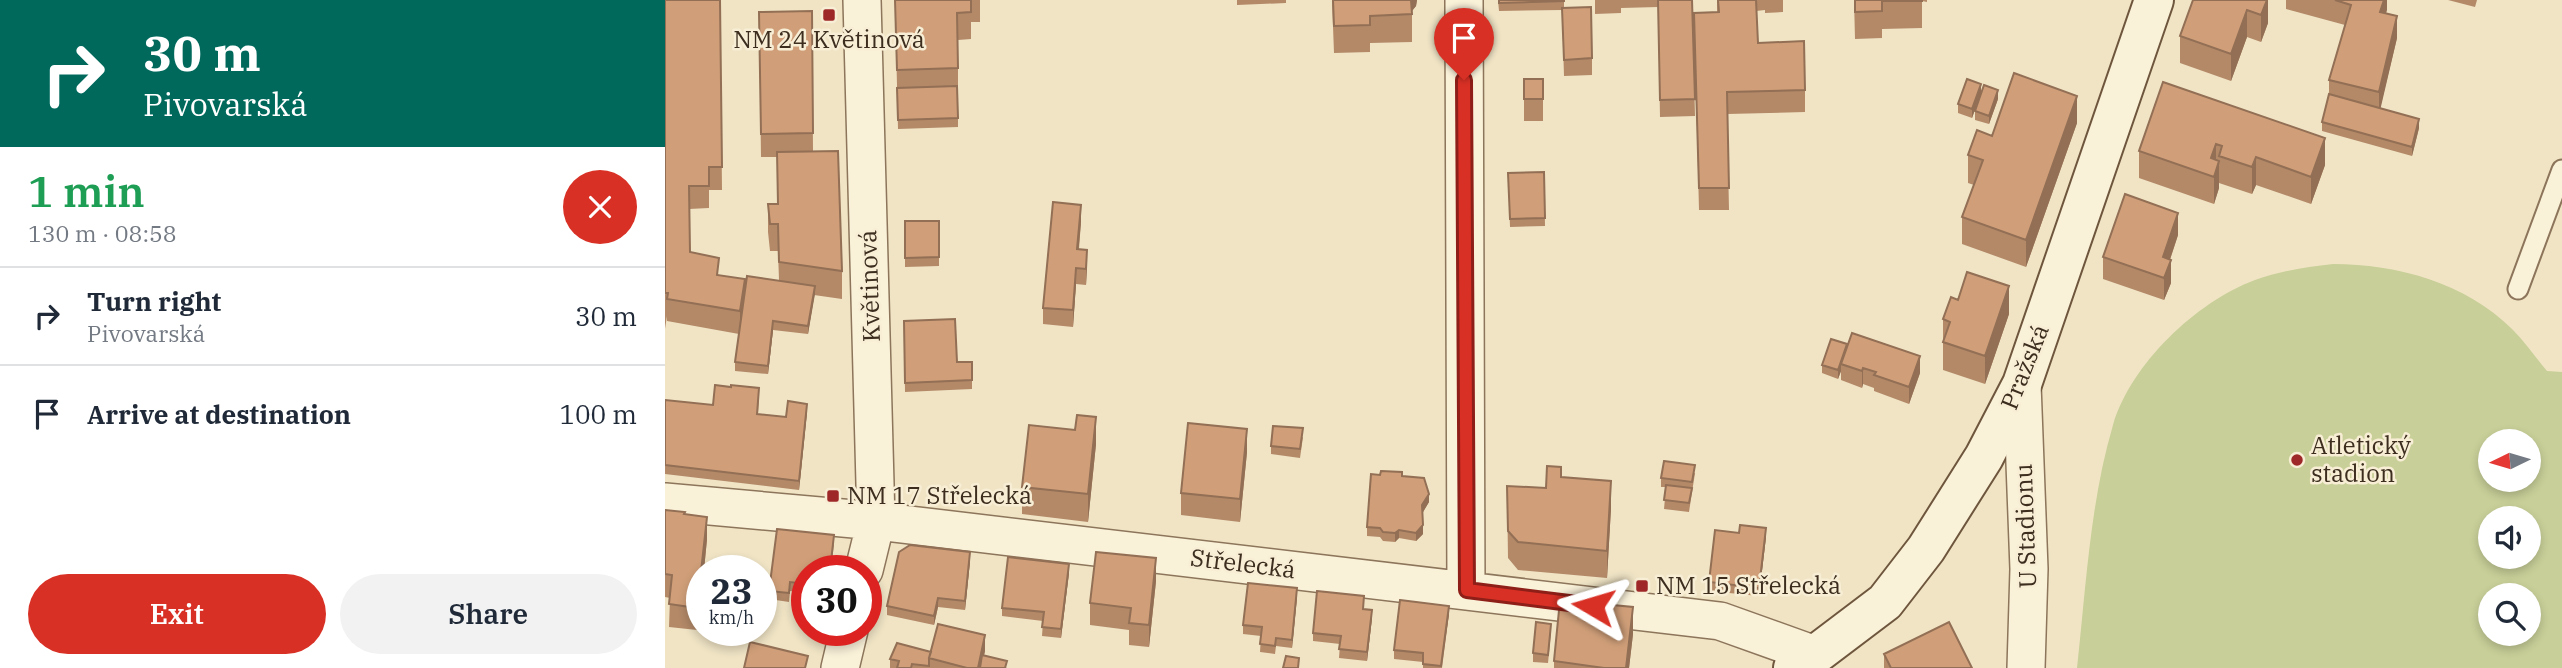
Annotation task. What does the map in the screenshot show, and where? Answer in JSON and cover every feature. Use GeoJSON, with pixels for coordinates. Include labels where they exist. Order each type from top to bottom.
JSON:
{"type":"FeatureCollection","features":[{"type":"Feature","properties":{"kind":"main road","name":"Pražská"},"geometry":{"type":"LineString","coordinates":[[1804,661],[1885,602],[1926,549],[1984,457],[2022,384],[2154,0]]}},
{"type":"Feature","properties":{"kind":"street","name":"Květinová"},"geometry":{"type":"LineString","coordinates":[[862,0],[876,521],[868,555]]}},
{"type":"Feature","properties":{"kind":"street"},"geometry":{"type":"LineString","coordinates":[[1464,0],[1467,590]]}},
{"type":"Feature","properties":{"kind":"street","name":"U Stadionu"},"geometry":{"type":"LineString","coordinates":[[2022,384],[2029,569],[2026,668]]}},
{"type":"Feature","properties":{"kind":"street","name":"Střelecká"},"geometry":{"type":"LineString","coordinates":[[665,502],[876,521],[1720,621],[1804,661]]}},
{"type":"Feature","properties":{"kind":"street"},"geometry":{"type":"LineString","coordinates":[[840,668],[845,646]]}},
{"type":"Feature","properties":{"kind":"lane"},"geometry":{"type":"LineString","coordinates":[[2518,289],[2562,170]]}},
{"type":"Feature","properties":{"kind":"green space","name":"Atletický stadion"},"geometry":{"type":"Polygon","coordinates":[[[2333,264],[2357,265],[2406,272],[2429,279],[2474,299],[2517,334],[2547,371],[2562,372],[2562,668],[2077,668],[2099,484],[2113,425],[2122,402],[2150,358],[2189,319],[2233,290],[2255,280],[2333,264]]]}},
{"type":"Feature","properties":{"kind":"building"},"geometry":{"type":"Polygon","coordinates":[[[665,0],[720,0],[722,167],[709,167],[709,186],[689,186],[690,252],[719,258],[717,275],[745,279],[740,311],[667,299],[668,293],[665,293],[665,0]]]}},
{"type":"Feature","properties":{"kind":"building"},"geometry":{"type":"Polygon","coordinates":[[[895,0],[971,0],[971,12],[957,13],[958,68],[897,70],[895,0]]]}},
{"type":"Feature","properties":{"kind":"building"},"geometry":{"type":"Polygon","coordinates":[[[1333,0],[1411,0],[1412,14],[1370,16],[1370,25],[1334,26],[1333,0]]]}},
{"type":"Feature","properties":{"kind":"building"},"geometry":{"type":"Polygon","coordinates":[[[1499,0],[1564,0],[1564,1],[1499,3],[1499,0]]]}},
{"type":"Feature","properties":{"kind":"building"},"geometry":{"type":"Polygon","coordinates":[[[1658,0],[1692,0],[1695,99],[1660,100],[1658,0]]]}},
{"type":"Feature","properties":{"kind":"building"},"geometry":{"type":"Polygon","coordinates":[[[1718,0],[1756,0],[1758,43],[1804,41],[1805,90],[1727,92],[1729,188],[1699,188],[1694,13],[1719,12],[1718,0]]]}},
{"type":"Feature","properties":{"kind":"building"},"geometry":{"type":"Polygon","coordinates":[[[1855,0],[1922,1],[1882,1],[1882,11],[1855,12],[1855,0]]]}},
{"type":"Feature","properties":{"kind":"building"},"geometry":{"type":"Polygon","coordinates":[[[2193,0],[2267,0],[2261,15],[2247,10],[2231,54],[2180,36],[2193,0]]]}},
{"type":"Feature","properties":{"kind":"building"},"geometry":{"type":"Polygon","coordinates":[[[2335,0],[2384,0],[2380,12],[2397,16],[2379,92],[2329,80],[2351,5],[2335,0]]]}},
{"type":"Feature","properties":{"kind":"building"},"geometry":{"type":"Polygon","coordinates":[[[1591,7],[1592,58],[1564,60],[1562,8],[1591,7]]]}},
{"type":"Feature","properties":{"kind":"building"},"geometry":{"type":"Polygon","coordinates":[[[812,11],[813,133],[761,134],[759,12],[812,11]]]}},
{"type":"Feature","properties":{"kind":"building"},"geometry":{"type":"Polygon","coordinates":[[[2014,73],[2077,96],[2026,240],[1962,217],[1983,160],[1968,155],[1977,130],[1992,136],[2014,73]]]}},
{"type":"Feature","properties":{"kind":"building"},"geometry":{"type":"Polygon","coordinates":[[[1524,79],[1543,79],[1543,99],[1524,99],[1524,79]]]}},
{"type":"Feature","properties":{"kind":"building"},"geometry":{"type":"Polygon","coordinates":[[[1967,79],[1981,84],[1972,109],[1958,104],[1967,79]]]}},
{"type":"Feature","properties":{"kind":"building"},"geometry":{"type":"Polygon","coordinates":[[[2163,82],[2325,138],[2311,177],[2256,157],[2252,167],[2219,156],[2222,146],[2216,144],[2211,158],[2219,161],[2214,177],[2139,151],[2163,82]]]}},
{"type":"Feature","properties":{"kind":"building"},"geometry":{"type":"Polygon","coordinates":[[[1984,85],[1998,90],[1989,116],[1975,111],[1984,85]]]}},
{"type":"Feature","properties":{"kind":"building"},"geometry":{"type":"Polygon","coordinates":[[[957,86],[958,118],[898,120],[897,88],[957,86]]]}},
{"type":"Feature","properties":{"kind":"building"},"geometry":{"type":"Polygon","coordinates":[[[2329,94],[2419,119],[2412,147],[2322,122],[2329,94]]]}},
{"type":"Feature","properties":{"kind":"building"},"geometry":{"type":"Polygon","coordinates":[[[838,151],[842,271],[779,262],[778,224],[770,224],[768,204],[778,204],[777,152],[838,151]]]}},
{"type":"Feature","properties":{"kind":"building"},"geometry":{"type":"Polygon","coordinates":[[[1544,172],[1545,218],[1510,219],[1508,173],[1544,172]]]}},
{"type":"Feature","properties":{"kind":"building"},"geometry":{"type":"Polygon","coordinates":[[[2125,194],[2178,213],[2163,257],[2171,260],[2164,278],[2103,257],[2125,194]]]}},
{"type":"Feature","properties":{"kind":"building"},"geometry":{"type":"Polygon","coordinates":[[[1053,202],[1081,205],[1077,249],[1087,250],[1086,269],[1076,268],[1073,310],[1043,308],[1053,202]]]}},
{"type":"Feature","properties":{"kind":"building"},"geometry":{"type":"Polygon","coordinates":[[[905,221],[939,221],[939,257],[905,258],[905,221]]]}},
{"type":"Feature","properties":{"kind":"building"},"geometry":{"type":"Polygon","coordinates":[[[1967,272],[2009,286],[1985,356],[1943,342],[1950,322],[1943,319],[1951,297],[1958,300],[1967,272]]]}},
{"type":"Feature","properties":{"kind":"building"},"geometry":{"type":"Polygon","coordinates":[[[747,276],[815,286],[808,326],[773,321],[768,366],[735,362],[747,276]]]}},
{"type":"Feature","properties":{"kind":"building"},"geometry":{"type":"Polygon","coordinates":[[[955,319],[957,362],[972,362],[972,380],[905,383],[904,321],[955,319]]]}},
{"type":"Feature","properties":{"kind":"building"},"geometry":{"type":"Polygon","coordinates":[[[1852,333],[1920,356],[1909,387],[1874,375],[1876,372],[1863,368],[1862,371],[1841,364],[1852,333]]]}},
{"type":"Feature","properties":{"kind":"building"},"geometry":{"type":"Polygon","coordinates":[[[1831,339],[1847,344],[1838,370],[1822,365],[1831,339]]]}},
{"type":"Feature","properties":{"kind":"building"},"geometry":{"type":"Polygon","coordinates":[[[715,385],[759,388],[757,414],[786,417],[788,401],[807,404],[799,481],[665,465],[665,400],[713,405],[715,385]]]}},
{"type":"Feature","properties":{"kind":"building"},"geometry":{"type":"Polygon","coordinates":[[[1077,415],[1096,417],[1088,494],[1022,487],[1029,425],[1075,430],[1077,415]]]}},
{"type":"Feature","properties":{"kind":"building"},"geometry":{"type":"Polygon","coordinates":[[[1188,423],[1247,429],[1240,499],[1181,493],[1188,423]]]}},
{"type":"Feature","properties":{"kind":"building"},"geometry":{"type":"Polygon","coordinates":[[[1273,426],[1303,428],[1300,449],[1271,446],[1273,426]]]}},
{"type":"Feature","properties":{"kind":"building"},"geometry":{"type":"Polygon","coordinates":[[[1664,461],[1695,465],[1692,482],[1661,478],[1664,461]]]}},
{"type":"Feature","properties":{"kind":"building"},"geometry":{"type":"Polygon","coordinates":[[[1547,466],[1561,467],[1561,477],[1611,481],[1607,551],[1518,542],[1508,531],[1507,486],[1546,488],[1547,466]]]}},
{"type":"Feature","properties":{"kind":"building"},"geometry":{"type":"Polygon","coordinates":[[[1381,471],[1402,472],[1402,476],[1424,478],[1429,494],[1422,505],[1423,525],[1416,533],[1399,530],[1395,533],[1383,532],[1380,528],[1367,527],[1371,474],[1380,475],[1381,471]]]}},
{"type":"Feature","properties":{"kind":"building"},"geometry":{"type":"Polygon","coordinates":[[[1666,485],[1692,488],[1689,503],[1664,500],[1666,485]]]}},
{"type":"Feature","properties":{"kind":"building"},"geometry":{"type":"Polygon","coordinates":[[[665,510],[707,517],[703,555],[686,555],[686,606],[669,604],[672,575],[665,574],[665,510]]]}},
{"type":"Feature","properties":{"kind":"building"},"geometry":{"type":"Polygon","coordinates":[[[1740,525],[1766,528],[1759,588],[1709,582],[1715,530],[1739,533],[1740,525]]]}},
{"type":"Feature","properties":{"kind":"building"},"geometry":{"type":"Polygon","coordinates":[[[777,529],[834,535],[832,555],[791,555],[789,593],[777,592],[777,555],[774,555],[777,529]]]}},
{"type":"Feature","properties":{"kind":"building"},"geometry":{"type":"Polygon","coordinates":[[[910,545],[970,552],[965,601],[938,598],[934,616],[887,606],[899,552],[910,545]]]}},
{"type":"Feature","properties":{"kind":"building"},"geometry":{"type":"Polygon","coordinates":[[[1096,552],[1156,558],[1149,625],[1129,623],[1131,608],[1090,603],[1096,552]]]}},
{"type":"Feature","properties":{"kind":"building"},"geometry":{"type":"Polygon","coordinates":[[[1008,557],[1069,564],[1061,629],[1042,627],[1044,612],[1002,608],[1008,557]]]}},
{"type":"Feature","properties":{"kind":"building"},"geometry":{"type":"Polygon","coordinates":[[[1248,583],[1297,588],[1292,640],[1276,638],[1275,646],[1260,644],[1262,627],[1243,625],[1248,583]]]}},
{"type":"Feature","properties":{"kind":"building"},"geometry":{"type":"Polygon","coordinates":[[[1317,591],[1364,596],[1363,609],[1372,610],[1367,652],[1339,649],[1341,636],[1313,633],[1317,591]]]}},
{"type":"Feature","properties":{"kind":"building"},"geometry":{"type":"Polygon","coordinates":[[[1400,600],[1449,606],[1441,666],[1423,664],[1423,653],[1394,650],[1400,600]]]}},
{"type":"Feature","properties":{"kind":"building"},"geometry":{"type":"Polygon","coordinates":[[[1560,600],[1633,607],[1626,668],[1604,668],[1554,661],[1560,600]]]}},
{"type":"Feature","properties":{"kind":"building"},"geometry":{"type":"Polygon","coordinates":[[[1536,622],[1551,624],[1548,655],[1533,653],[1536,622]]]}},
{"type":"Feature","properties":{"kind":"building"},"geometry":{"type":"Polygon","coordinates":[[[1949,622],[1972,668],[1891,668],[1884,654],[1949,622]]]}},
{"type":"Feature","properties":{"kind":"building"},"geometry":{"type":"Polygon","coordinates":[[[938,624],[985,635],[978,668],[967,668],[929,658],[938,624]]]}},
{"type":"Feature","properties":{"kind":"building"},"geometry":{"type":"Polygon","coordinates":[[[897,643],[931,652],[929,666],[912,664],[911,668],[897,668],[899,661],[890,659],[897,643]]]}},
{"type":"Feature","properties":{"kind":"building"},"geometry":{"type":"Polygon","coordinates":[[[749,646],[767,646],[808,656],[805,668],[744,668],[749,646]]]}},
{"type":"Feature","properties":{"kind":"building"},"geometry":{"type":"Polygon","coordinates":[[[982,655],[1007,661],[1005,668],[980,668],[982,655]]]}},
{"type":"Feature","properties":{"kind":"building"},"geometry":{"type":"Polygon","coordinates":[[[1286,656],[1299,658],[1298,668],[1283,668],[1286,656]]]}},
{"type":"Feature","properties":{"kind":"place","name":"NM 24 Květinová"},"geometry":{"type":"Point","coordinates":[829,15]}},
{"type":"Feature","properties":{"kind":"place","name":"Atletický stadion"},"geometry":{"type":"Point","coordinates":[2297,460]}},
{"type":"Feature","properties":{"kind":"place","name":"NM 17 Střelecká"},"geometry":{"type":"Point","coordinates":[833,496]}},
{"type":"Feature","properties":{"kind":"place","name":"NM 15 Střelecká"},"geometry":{"type":"Point","coordinates":[1642,586]}},
{"type":"Feature","properties":{"kind":"route"},"geometry":{"type":"LineString","coordinates":[[1464,80],[1467,590],[1593,606]]}}]}
